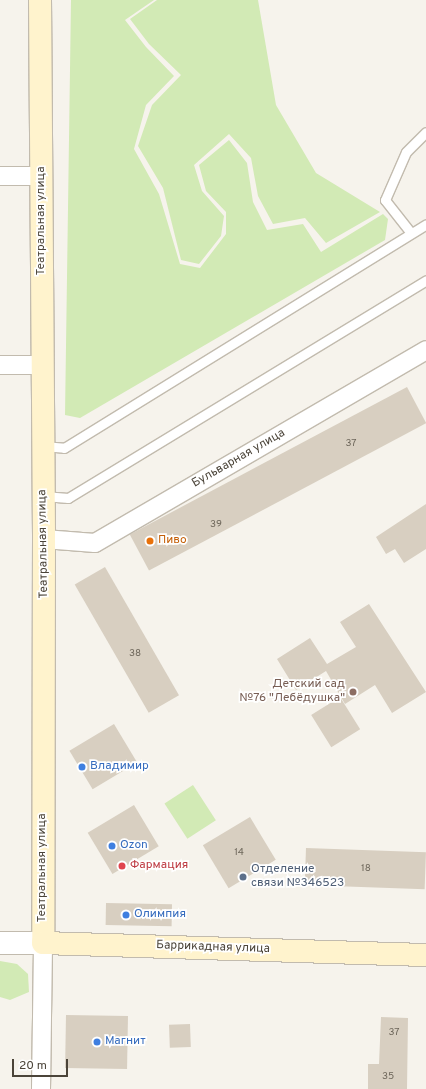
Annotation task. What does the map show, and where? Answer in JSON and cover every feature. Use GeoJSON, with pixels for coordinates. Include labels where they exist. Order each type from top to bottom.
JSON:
{"type":"FeatureCollection","features":[{"type":"Feature","properties":{"kind":"main road","name":"Театральная улица"},"geometry":{"type":"LineString","coordinates":[[40,0],[43,176],[43,943]]}},
{"type":"Feature","properties":{"kind":"main road","name":"Баррикадная улица"},"geometry":{"type":"LineString","coordinates":[[43,943],[426,955]]}},
{"type":"Feature","properties":{"kind":"street"},"geometry":{"type":"LineString","coordinates":[[0,176],[43,176]]}},
{"type":"Feature","properties":{"kind":"street","name":"Бульварная улица"},"geometry":{"type":"LineString","coordinates":[[44,539],[95,543],[426,350]]}},
{"type":"Feature","properties":{"kind":"street"},"geometry":{"type":"LineString","coordinates":[[0,365],[42,365]]}},
{"type":"Feature","properties":{"kind":"street","name":"Баррикадная улица"},"geometry":{"type":"LineString","coordinates":[[0,943],[43,943]]}},
{"type":"Feature","properties":{"kind":"street","name":"Театральная улица"},"geometry":{"type":"LineString","coordinates":[[41,1089],[43,943]]}},
{"type":"Feature","properties":{"kind":"lane"},"geometry":{"type":"LineString","coordinates":[[411,233],[385,200],[406,152],[426,132]]}},
{"type":"Feature","properties":{"kind":"lane"},"geometry":{"type":"LineString","coordinates":[[43,446],[64,448],[426,224]]}},
{"type":"Feature","properties":{"kind":"lane"},"geometry":{"type":"LineString","coordinates":[[43,495],[68,498],[426,280]]}},
{"type":"Feature","properties":{"kind":"green space"},"geometry":{"type":"Polygon","coordinates":[[[71,0],[154,0],[125,20],[146,47],[174,76],[146,105],[134,149],[159,194],[180,264],[200,268],[226,234],[226,212],[206,191],[199,165],[229,140],[247,163],[253,202],[267,230],[303,224],[321,252],[383,214],[388,219],[385,240],[80,418],[65,415],[71,0]]]}},
{"type":"Feature","properties":{"kind":"green space"},"geometry":{"type":"Polygon","coordinates":[[[157,0],[258,0],[276,105],[316,173],[380,212],[326,243],[305,218],[273,224],[258,196],[251,158],[229,134],[194,165],[202,191],[224,216],[221,236],[199,264],[181,260],[163,188],[138,146],[152,105],[181,75],[149,44],[130,19],[157,0]]]}},
{"type":"Feature","properties":{"kind":"green space"},"geometry":{"type":"Polygon","coordinates":[[[193,785],[216,820],[187,839],[164,804],[193,785]]]}},
{"type":"Feature","properties":{"kind":"green space"},"geometry":{"type":"Polygon","coordinates":[[[0,961],[17,964],[28,974],[29,992],[10,1000],[0,997],[0,961]]]}},
{"type":"Feature","properties":{"kind":"building"},"geometry":{"type":"Polygon","coordinates":[[[407,387],[426,423],[149,571],[130,534],[407,387]]]}},
{"type":"Feature","properties":{"kind":"building"},"geometry":{"type":"Polygon","coordinates":[[[426,504],[426,549],[404,563],[395,549],[386,554],[376,537],[426,504]]]}},
{"type":"Feature","properties":{"kind":"building"},"geometry":{"type":"Polygon","coordinates":[[[105,567],[179,695],[149,713],[75,584],[105,567]]]}},
{"type":"Feature","properties":{"kind":"building"},"geometry":{"type":"Polygon","coordinates":[[[369,604],[426,692],[392,713],[375,685],[345,704],[326,671],[296,690],[277,659],[310,638],[327,664],[356,647],[340,622],[369,604]]]}},
{"type":"Feature","properties":{"kind":"building"},"geometry":{"type":"Polygon","coordinates":[[[340,697],[360,729],[331,747],[311,715],[340,697]]]}},
{"type":"Feature","properties":{"kind":"building"},"geometry":{"type":"Polygon","coordinates":[[[114,724],[137,763],[93,789],[69,751],[114,724]]]}},
{"type":"Feature","properties":{"kind":"building"},"geometry":{"type":"Polygon","coordinates":[[[134,805],[159,846],[112,874],[88,833],[134,805]]]}},
{"type":"Feature","properties":{"kind":"building"},"geometry":{"type":"Polygon","coordinates":[[[250,817],[276,860],[229,888],[203,845],[250,817]]]}},
{"type":"Feature","properties":{"kind":"building"},"geometry":{"type":"Polygon","coordinates":[[[306,848],[426,852],[425,889],[305,885],[306,848]]]}},
{"type":"Feature","properties":{"kind":"building","name":"Олимпия"},"geometry":{"type":"Polygon","coordinates":[[[106,903],[172,904],[172,926],[106,925],[106,903]]]}},
{"type":"Feature","properties":{"kind":"building","name":"Магнит"},"geometry":{"type":"Polygon","coordinates":[[[66,1015],[128,1016],[127,1069],[65,1068],[66,1015]]]}},
{"type":"Feature","properties":{"kind":"building"},"geometry":{"type":"Polygon","coordinates":[[[381,1017],[408,1018],[407,1089],[368,1089],[368,1064],[379,1064],[381,1017]]]}},
{"type":"Feature","properties":{"kind":"building"},"geometry":{"type":"Polygon","coordinates":[[[190,1024],[191,1047],[170,1048],[169,1025],[190,1024]]]}},
{"type":"Feature","properties":{"kind":"place","name":"Пиво"},"geometry":{"type":"Point","coordinates":[150,541]}},
{"type":"Feature","properties":{"kind":"place","name":"Детский сад №76 \"Лебёдушка\""},"geometry":{"type":"Point","coordinates":[353,692]}},
{"type":"Feature","properties":{"kind":"place","name":"Владимир"},"geometry":{"type":"Point","coordinates":[82,767]}},
{"type":"Feature","properties":{"kind":"place","name":"Ozon"},"geometry":{"type":"Point","coordinates":[112,846]}},
{"type":"Feature","properties":{"kind":"place","name":"Фармация"},"geometry":{"type":"Point","coordinates":[122,866]}},
{"type":"Feature","properties":{"kind":"place","name":"Отделение связи №346523"},"geometry":{"type":"Point","coordinates":[243,877]}},
{"type":"Feature","properties":{"kind":"place","name":"Олимпия"},"geometry":{"type":"Point","coordinates":[126,915]}},
{"type":"Feature","properties":{"kind":"place","name":"Магнит"},"geometry":{"type":"Point","coordinates":[97,1042]}}]}
